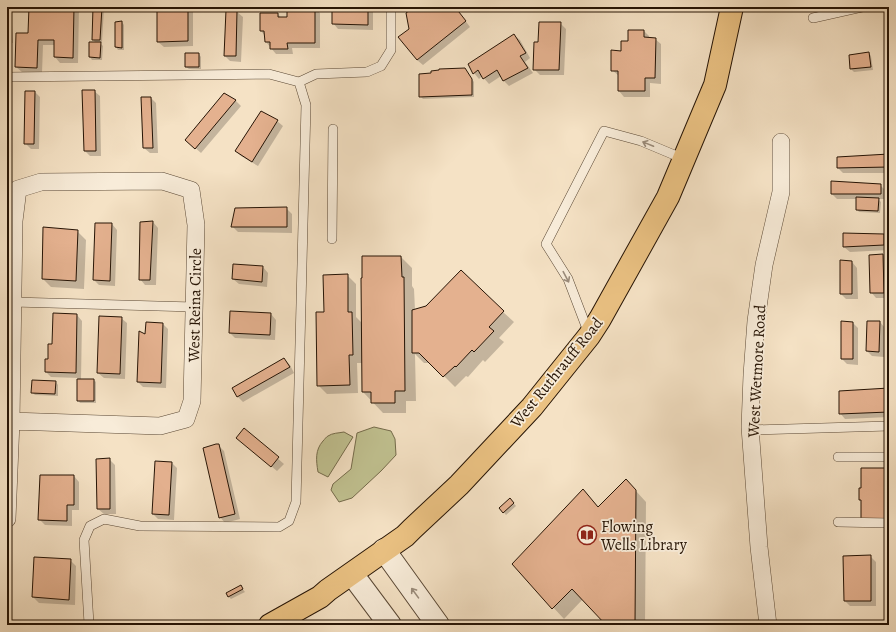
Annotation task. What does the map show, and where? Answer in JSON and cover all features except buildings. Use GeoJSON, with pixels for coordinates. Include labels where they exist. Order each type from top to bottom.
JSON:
{"type":"FeatureCollection","features":[{"type":"Feature","properties":{"kind":"main road","name":"West Ruthrauff Road"},"geometry":{"type":"LineString","coordinates":[[270,625],[320,597],[405,536],[459,484],[532,407],[589,336],[668,197],[714,85],[732,7]]}},
{"type":"Feature","properties":{"kind":"street","name":"West Wetmore Road"},"geometry":{"type":"LineString","coordinates":[[768,625],[759,548],[750,430],[756,321],[764,265],[781,192],[781,142]]}},
{"type":"Feature","properties":{"kind":"street","name":"West Reina Circle"},"geometry":{"type":"LineString","coordinates":[[11,420],[160,426],[186,419],[192,401],[196,225],[191,190],[162,181],[41,182],[18,190],[14,220],[13,302]]}},
{"type":"Feature","properties":{"kind":"street"},"geometry":{"type":"LineString","coordinates":[[7,518],[11,420],[13,302]]}},
{"type":"Feature","properties":{"kind":"street"},"geometry":{"type":"LineString","coordinates":[[384,550],[438,625]]}},
{"type":"Feature","properties":{"kind":"street"},"geometry":{"type":"LineString","coordinates":[[352,574],[390,625]]}},
{"type":"Feature","properties":{"kind":"lane"},"geometry":{"type":"LineString","coordinates":[[7,77],[269,74],[299,82],[316,74],[367,72],[381,66],[391,50],[391,7]]}},
{"type":"Feature","properties":{"kind":"lane"},"geometry":{"type":"LineString","coordinates":[[813,18],[862,7]]}},
{"type":"Feature","properties":{"kind":"lane"},"geometry":{"type":"LineString","coordinates":[[88,625],[84,540],[90,526],[104,519],[140,526],[279,527],[289,521],[296,502],[306,105],[299,82]]}},
{"type":"Feature","properties":{"kind":"lane"},"geometry":{"type":"LineString","coordinates":[[332,239],[333,129]]}},
{"type":"Feature","properties":{"kind":"lane"},"geometry":{"type":"LineString","coordinates":[[589,336],[568,280],[546,244],[604,130],[641,141],[684,159]]}},
{"type":"Feature","properties":{"kind":"lane"},"geometry":{"type":"LineString","coordinates":[[13,302],[194,307]]}},
{"type":"Feature","properties":{"kind":"lane"},"geometry":{"type":"LineString","coordinates":[[750,430],[889,426]]}},
{"type":"Feature","properties":{"kind":"lane"},"geometry":{"type":"LineString","coordinates":[[838,457],[889,457]]}},
{"type":"Feature","properties":{"kind":"lane"},"geometry":{"type":"LineString","coordinates":[[838,522],[889,523]]}},
{"type":"Feature","properties":{"kind":"green space"},"geometry":{"type":"Polygon","coordinates":[[[374,427],[391,431],[395,439],[396,455],[352,498],[339,502],[331,490],[333,484],[351,469],[357,433],[374,427]]]}},
{"type":"Feature","properties":{"kind":"green space"},"geometry":{"type":"Polygon","coordinates":[[[344,432],[353,437],[328,477],[318,472],[317,452],[320,444],[327,436],[344,432]]]}},
{"type":"Feature","properties":{"kind":"place","name":"Flowing Wells Library"},"geometry":{"type":"Point","coordinates":[587,535]}}]}
